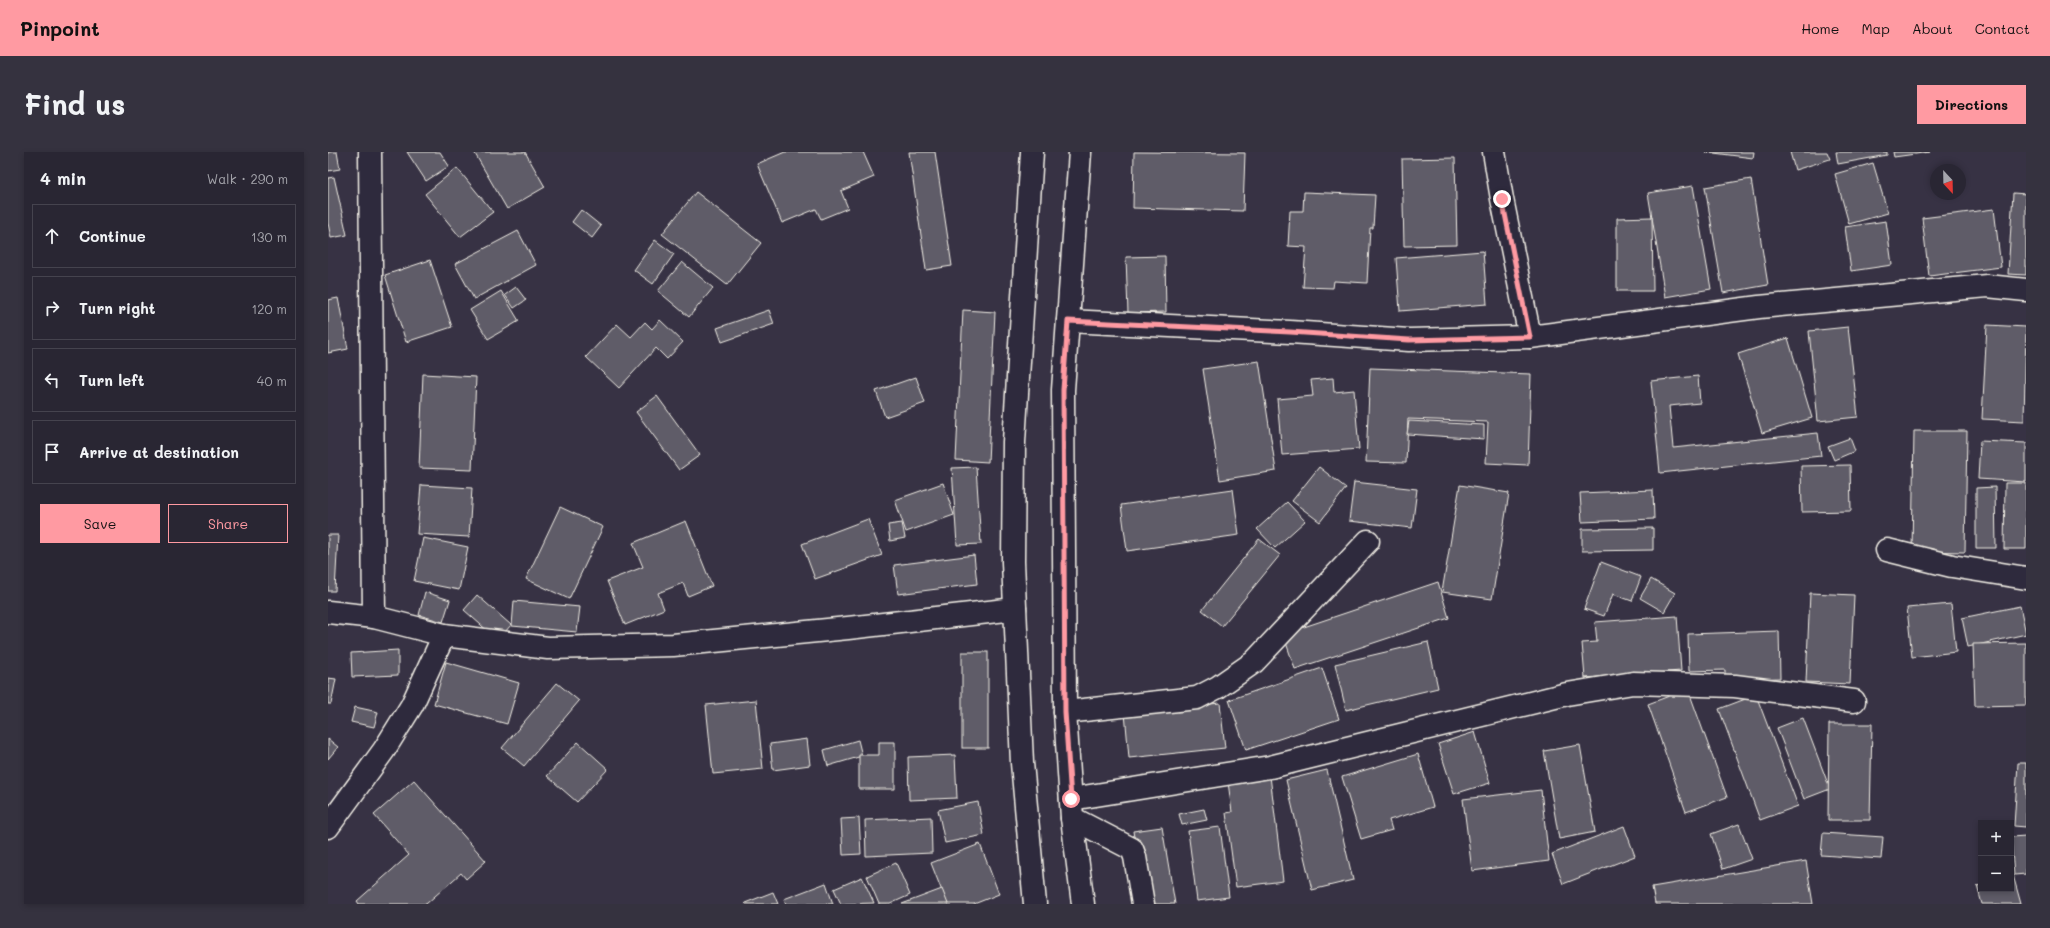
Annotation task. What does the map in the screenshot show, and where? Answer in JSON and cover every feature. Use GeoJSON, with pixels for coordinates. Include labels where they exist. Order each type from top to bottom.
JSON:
{"type":"FeatureCollection","features":[{"type":"Feature","properties":{"kind":"street"},"geometry":{"type":"LineString","coordinates":[[370,152],[374,617]]}},
{"type":"Feature","properties":{"kind":"street"},"geometry":{"type":"LineString","coordinates":[[1032,152],[1030,215],[1014,442],[1013,562],[1022,763],[1035,904]]}},
{"type":"Feature","properties":{"kind":"street"},"geometry":{"type":"LineString","coordinates":[[1080,152],[1063,390],[1065,712],[1071,809],[1083,904]]}},
{"type":"Feature","properties":{"kind":"street"},"geometry":{"type":"LineString","coordinates":[[1494,152],[1530,337]]}},
{"type":"Feature","properties":{"kind":"street"},"geometry":{"type":"LineString","coordinates":[[1068,321],[1290,332],[1409,340],[1530,337],[1759,307],[1987,286],[2026,290]]}},
{"type":"Feature","properties":{"kind":"street"},"geometry":{"type":"LineString","coordinates":[[1065,712],[1197,698],[1218,687],[1254,662],[1368,541]]}},
{"type":"Feature","properties":{"kind":"street"},"geometry":{"type":"LineString","coordinates":[[1887,550],[1952,566],[2026,578]]}},
{"type":"Feature","properties":{"kind":"street"},"geometry":{"type":"LineString","coordinates":[[328,612],[374,617],[444,635],[548,648],[673,645],[848,628],[1015,609]]}},
{"type":"Feature","properties":{"kind":"street"},"geometry":{"type":"LineString","coordinates":[[328,827],[384,750],[412,705],[444,635]]}},
{"type":"Feature","properties":{"kind":"street"},"geometry":{"type":"LineString","coordinates":[[1071,809],[1270,767],[1567,694],[1633,683],[1735,686],[1854,701]]}},
{"type":"Feature","properties":{"kind":"street"},"geometry":{"type":"LineString","coordinates":[[1071,809],[1132,849],[1135,857],[1143,904]]}},
{"type":"Feature","properties":{"kind":"building"},"geometry":{"type":"Polygon","coordinates":[[[328,152],[337,152],[340,169],[328,171],[328,152]]]}},
{"type":"Feature","properties":{"kind":"building"},"geometry":{"type":"Polygon","coordinates":[[[407,152],[440,152],[449,166],[426,181],[407,152]]]}},
{"type":"Feature","properties":{"kind":"building"},"geometry":{"type":"Polygon","coordinates":[[[474,152],[525,152],[545,187],[507,209],[474,152]]]}},
{"type":"Feature","properties":{"kind":"building"},"geometry":{"type":"Polygon","coordinates":[[[785,152],[863,152],[874,177],[841,191],[848,208],[821,219],[816,209],[782,223],[757,164],[785,152]]]}},
{"type":"Feature","properties":{"kind":"building"},"geometry":{"type":"Polygon","coordinates":[[[909,152],[935,152],[952,266],[926,270],[909,152]]]}},
{"type":"Feature","properties":{"kind":"building"},"geometry":{"type":"Polygon","coordinates":[[[1134,152],[1245,153],[1243,211],[1133,208],[1134,152]]]}},
{"type":"Feature","properties":{"kind":"building"},"geometry":{"type":"Polygon","coordinates":[[[1706,152],[1754,152],[1753,158],[1706,152]]]}},
{"type":"Feature","properties":{"kind":"building"},"geometry":{"type":"Polygon","coordinates":[[[1790,152],[1827,152],[1830,159],[1795,170],[1790,152]]]}},
{"type":"Feature","properties":{"kind":"building"},"geometry":{"type":"Polygon","coordinates":[[[1836,152],[1887,152],[1887,155],[1838,164],[1836,152]]]}},
{"type":"Feature","properties":{"kind":"building"},"geometry":{"type":"Polygon","coordinates":[[[1893,152],[1930,152],[1894,157],[1893,152]]]}},
{"type":"Feature","properties":{"kind":"building"},"geometry":{"type":"Polygon","coordinates":[[[1455,158],[1457,245],[1404,246],[1402,159],[1455,158]]]}},
{"type":"Feature","properties":{"kind":"building"},"geometry":{"type":"Polygon","coordinates":[[[1873,163],[1888,213],[1849,224],[1835,174],[1873,163]]]}},
{"type":"Feature","properties":{"kind":"building"},"geometry":{"type":"Polygon","coordinates":[[[457,168],[493,212],[460,237],[425,194],[457,168]]]}},
{"type":"Feature","properties":{"kind":"building"},"geometry":{"type":"Polygon","coordinates":[[[334,177],[347,235],[331,238],[328,223],[328,178],[334,177]]]}},
{"type":"Feature","properties":{"kind":"building"},"geometry":{"type":"Polygon","coordinates":[[[1751,179],[1768,285],[1723,293],[1705,187],[1751,179]]]}},
{"type":"Feature","properties":{"kind":"building"},"geometry":{"type":"Polygon","coordinates":[[[1693,186],[1711,289],[1665,297],[1648,193],[1693,186]]]}},
{"type":"Feature","properties":{"kind":"building"},"geometry":{"type":"Polygon","coordinates":[[[696,192],[761,243],[727,285],[662,234],[696,192]]]}},
{"type":"Feature","properties":{"kind":"building"},"geometry":{"type":"Polygon","coordinates":[[[1304,192],[1375,195],[1373,228],[1370,228],[1367,283],[1334,281],[1333,288],[1303,287],[1306,247],[1288,246],[1290,211],[1303,211],[1304,192]]]}},
{"type":"Feature","properties":{"kind":"building"},"geometry":{"type":"Polygon","coordinates":[[[2013,193],[2026,194],[2026,275],[2008,274],[2013,193]]]}},
{"type":"Feature","properties":{"kind":"building"},"geometry":{"type":"Polygon","coordinates":[[[1994,209],[2001,267],[1929,276],[1922,218],[1994,209]]]}},
{"type":"Feature","properties":{"kind":"building"},"geometry":{"type":"Polygon","coordinates":[[[581,210],[601,226],[592,238],[572,222],[581,210]]]}},
{"type":"Feature","properties":{"kind":"building"},"geometry":{"type":"Polygon","coordinates":[[[1652,217],[1653,291],[1617,291],[1617,218],[1652,217]]]}},
{"type":"Feature","properties":{"kind":"building"},"geometry":{"type":"Polygon","coordinates":[[[1886,221],[1892,265],[1851,271],[1845,227],[1886,221]]]}},
{"type":"Feature","properties":{"kind":"building"},"geometry":{"type":"Polygon","coordinates":[[[518,231],[536,265],[474,299],[455,264],[518,231]]]}},
{"type":"Feature","properties":{"kind":"building"},"geometry":{"type":"Polygon","coordinates":[[[655,240],[674,254],[653,284],[634,270],[655,240]]]}},
{"type":"Feature","properties":{"kind":"building"},"geometry":{"type":"Polygon","coordinates":[[[1483,251],[1487,304],[1400,311],[1396,258],[1483,251]]]}},
{"type":"Feature","properties":{"kind":"building"},"geometry":{"type":"Polygon","coordinates":[[[1165,256],[1166,312],[1128,313],[1126,257],[1165,256]]]}},
{"type":"Feature","properties":{"kind":"building"},"geometry":{"type":"Polygon","coordinates":[[[430,260],[452,327],[406,342],[385,275],[430,260]]]}},
{"type":"Feature","properties":{"kind":"building"},"geometry":{"type":"Polygon","coordinates":[[[682,262],[713,288],[689,317],[658,291],[682,262]]]}},
{"type":"Feature","properties":{"kind":"building"},"geometry":{"type":"Polygon","coordinates":[[[516,287],[526,300],[514,308],[505,295],[516,287]]]}},
{"type":"Feature","properties":{"kind":"building"},"geometry":{"type":"Polygon","coordinates":[[[501,291],[519,321],[488,339],[470,310],[501,291]]]}},
{"type":"Feature","properties":{"kind":"building"},"geometry":{"type":"Polygon","coordinates":[[[338,298],[348,349],[328,353],[328,300],[338,298]]]}},
{"type":"Feature","properties":{"kind":"building"},"geometry":{"type":"Polygon","coordinates":[[[769,310],[774,324],[722,342],[717,328],[769,310]]]}},
{"type":"Feature","properties":{"kind":"building"},"geometry":{"type":"Polygon","coordinates":[[[963,310],[995,312],[988,462],[956,460],[963,310]]]}},
{"type":"Feature","properties":{"kind":"building"},"geometry":{"type":"Polygon","coordinates":[[[660,320],[683,342],[667,359],[656,348],[619,388],[586,357],[617,324],[631,337],[645,322],[652,329],[660,320]]]}},
{"type":"Feature","properties":{"kind":"building"},"geometry":{"type":"Polygon","coordinates":[[[1987,325],[2026,327],[2024,421],[1982,419],[1987,325]]]}},
{"type":"Feature","properties":{"kind":"building"},"geometry":{"type":"Polygon","coordinates":[[[1848,327],[1858,417],[1818,421],[1809,331],[1848,327]]]}},
{"type":"Feature","properties":{"kind":"building"},"geometry":{"type":"Polygon","coordinates":[[[1788,338],[1812,418],[1762,433],[1738,354],[1788,338]]]}},
{"type":"Feature","properties":{"kind":"building"},"geometry":{"type":"Polygon","coordinates":[[[1259,361],[1276,471],[1220,480],[1203,369],[1259,361]]]}},
{"type":"Feature","properties":{"kind":"building"},"geometry":{"type":"Polygon","coordinates":[[[1370,368],[1531,374],[1528,465],[1486,463],[1488,422],[1408,419],[1406,463],[1366,462],[1370,368]]]}},
{"type":"Feature","properties":{"kind":"building"},"geometry":{"type":"Polygon","coordinates":[[[423,374],[476,377],[472,470],[419,468],[423,374]]]}},
{"type":"Feature","properties":{"kind":"building"},"geometry":{"type":"Polygon","coordinates":[[[1698,376],[1700,403],[1669,406],[1673,448],[1818,433],[1821,456],[1660,473],[1651,381],[1698,376]]]}},
{"type":"Feature","properties":{"kind":"building"},"geometry":{"type":"Polygon","coordinates":[[[916,377],[925,403],[885,417],[876,391],[916,377]]]}},
{"type":"Feature","properties":{"kind":"building"},"geometry":{"type":"Polygon","coordinates":[[[1333,378],[1334,392],[1354,390],[1359,449],[1282,455],[1277,399],[1313,396],[1311,380],[1333,378]]]}},
{"type":"Feature","properties":{"kind":"building"},"geometry":{"type":"Polygon","coordinates":[[[657,396],[700,455],[679,470],[636,412],[657,396]]]}},
{"type":"Feature","properties":{"kind":"building"},"geometry":{"type":"Polygon","coordinates":[[[1409,421],[1484,425],[1484,439],[1407,434],[1409,421]]]}},
{"type":"Feature","properties":{"kind":"building"},"geometry":{"type":"Polygon","coordinates":[[[1914,431],[1967,431],[1965,552],[1912,551],[1914,431]]]}},
{"type":"Feature","properties":{"kind":"building"},"geometry":{"type":"Polygon","coordinates":[[[1850,438],[1855,451],[1834,460],[1828,446],[1850,438]]]}},
{"type":"Feature","properties":{"kind":"building"},"geometry":{"type":"Polygon","coordinates":[[[1980,441],[2026,443],[2026,482],[1978,479],[1980,441]]]}},
{"type":"Feature","properties":{"kind":"building"},"geometry":{"type":"Polygon","coordinates":[[[1850,465],[1851,511],[1802,512],[1801,466],[1850,465]]]}},
{"type":"Feature","properties":{"kind":"building"},"geometry":{"type":"Polygon","coordinates":[[[976,467],[981,544],[957,545],[952,468],[976,467]]]}},
{"type":"Feature","properties":{"kind":"building"},"geometry":{"type":"Polygon","coordinates":[[[1319,467],[1346,488],[1320,522],[1292,501],[1319,467]]]}},
{"type":"Feature","properties":{"kind":"building"},"geometry":{"type":"Polygon","coordinates":[[[1354,482],[1417,489],[1412,528],[1349,521],[1354,482]]]}},
{"type":"Feature","properties":{"kind":"building"},"geometry":{"type":"Polygon","coordinates":[[[943,483],[954,515],[906,532],[895,500],[943,483]]]}},
{"type":"Feature","properties":{"kind":"building"},"geometry":{"type":"Polygon","coordinates":[[[2005,483],[2026,483],[2026,549],[2004,549],[2005,483]]]}},
{"type":"Feature","properties":{"kind":"building"},"geometry":{"type":"Polygon","coordinates":[[[421,485],[472,488],[469,537],[417,534],[421,485]]]}},
{"type":"Feature","properties":{"kind":"building"},"geometry":{"type":"Polygon","coordinates":[[[1460,485],[1509,493],[1492,599],[1442,592],[1460,485]]]}},
{"type":"Feature","properties":{"kind":"building"},"geometry":{"type":"Polygon","coordinates":[[[1995,487],[1996,548],[1976,548],[1976,488],[1995,487]]]}},
{"type":"Feature","properties":{"kind":"building"},"geometry":{"type":"Polygon","coordinates":[[[1233,489],[1239,535],[1127,551],[1121,505],[1233,489]]]}},
{"type":"Feature","properties":{"kind":"building"},"geometry":{"type":"Polygon","coordinates":[[[1653,490],[1654,519],[1582,522],[1580,493],[1653,490]]]}},
{"type":"Feature","properties":{"kind":"building"},"geometry":{"type":"Polygon","coordinates":[[[1287,502],[1305,521],[1275,548],[1257,529],[1287,502]]]}},
{"type":"Feature","properties":{"kind":"building"},"geometry":{"type":"Polygon","coordinates":[[[560,507],[603,527],[569,599],[526,579],[560,507]]]}},
{"type":"Feature","properties":{"kind":"building"},"geometry":{"type":"Polygon","coordinates":[[[868,519],[882,555],[815,579],[802,544],[868,519]]]}},
{"type":"Feature","properties":{"kind":"building"},"geometry":{"type":"Polygon","coordinates":[[[686,521],[712,586],[688,596],[683,583],[658,593],[664,609],[625,625],[607,581],[643,567],[633,543],[686,521]]]}},
{"type":"Feature","properties":{"kind":"building"},"geometry":{"type":"Polygon","coordinates":[[[902,523],[905,538],[890,541],[888,525],[902,523]]]}},
{"type":"Feature","properties":{"kind":"building"},"geometry":{"type":"Polygon","coordinates":[[[1653,528],[1653,550],[1582,551],[1582,529],[1653,528]]]}},
{"type":"Feature","properties":{"kind":"building"},"geometry":{"type":"Polygon","coordinates":[[[328,535],[338,535],[335,591],[328,591],[328,535]]]}},
{"type":"Feature","properties":{"kind":"building"},"geometry":{"type":"Polygon","coordinates":[[[423,538],[468,547],[459,590],[414,581],[423,538]]]}},
{"type":"Feature","properties":{"kind":"building"},"geometry":{"type":"Polygon","coordinates":[[[1259,539],[1280,555],[1222,626],[1202,610],[1259,539]]]}},
{"type":"Feature","properties":{"kind":"building"},"geometry":{"type":"Polygon","coordinates":[[[974,555],[977,584],[898,594],[894,565],[974,555]]]}},
{"type":"Feature","properties":{"kind":"building"},"geometry":{"type":"Polygon","coordinates":[[[1601,562],[1641,577],[1632,601],[1613,594],[1604,616],[1584,609],[1601,562]]]}},
{"type":"Feature","properties":{"kind":"building"},"geometry":{"type":"Polygon","coordinates":[[[1651,579],[1675,593],[1664,612],[1640,598],[1651,579]]]}},
{"type":"Feature","properties":{"kind":"building"},"geometry":{"type":"Polygon","coordinates":[[[1438,582],[1449,618],[1295,669],[1283,634],[1438,582]]]}},
{"type":"Feature","properties":{"kind":"building"},"geometry":{"type":"Polygon","coordinates":[[[425,592],[450,600],[443,622],[419,615],[425,592]]]}},
{"type":"Feature","properties":{"kind":"building"},"geometry":{"type":"Polygon","coordinates":[[[1810,593],[1854,595],[1850,684],[1806,682],[1810,593]]]}},
{"type":"Feature","properties":{"kind":"building"},"geometry":{"type":"Polygon","coordinates":[[[477,595],[511,625],[498,640],[464,610],[477,595]]]}},
{"type":"Feature","properties":{"kind":"building"},"geometry":{"type":"Polygon","coordinates":[[[514,601],[580,607],[577,632],[512,626],[514,601]]]}},
{"type":"Feature","properties":{"kind":"building"},"geometry":{"type":"Polygon","coordinates":[[[1951,604],[1956,652],[1912,657],[1907,608],[1951,604]]]}},
{"type":"Feature","properties":{"kind":"building"},"geometry":{"type":"Polygon","coordinates":[[[2020,606],[2026,634],[1968,647],[1962,618],[2020,606]]]}},
{"type":"Feature","properties":{"kind":"building"},"geometry":{"type":"Polygon","coordinates":[[[1677,616],[1681,671],[1585,678],[1582,643],[1597,642],[1595,622],[1677,616]]]}},
{"type":"Feature","properties":{"kind":"building"},"geometry":{"type":"Polygon","coordinates":[[[1779,631],[1780,678],[1725,680],[1725,670],[1689,671],[1688,634],[1779,631]]]}},
{"type":"Feature","properties":{"kind":"building"},"geometry":{"type":"Polygon","coordinates":[[[1428,642],[1438,688],[1346,710],[1335,664],[1428,642]]]}},
{"type":"Feature","properties":{"kind":"building"},"geometry":{"type":"Polygon","coordinates":[[[2026,643],[2026,705],[1975,706],[1973,644],[2026,643]]]}},
{"type":"Feature","properties":{"kind":"building"},"geometry":{"type":"Polygon","coordinates":[[[398,650],[398,675],[352,677],[351,653],[398,650]]]}},
{"type":"Feature","properties":{"kind":"building"},"geometry":{"type":"Polygon","coordinates":[[[962,652],[988,652],[988,748],[962,748],[962,652]]]}},
{"type":"Feature","properties":{"kind":"building"},"geometry":{"type":"Polygon","coordinates":[[[446,662],[519,683],[507,724],[434,704],[446,662]]]}},
{"type":"Feature","properties":{"kind":"building"},"geometry":{"type":"Polygon","coordinates":[[[1322,668],[1339,719],[1246,750],[1229,700],[1322,668]]]}},
{"type":"Feature","properties":{"kind":"building"},"geometry":{"type":"Polygon","coordinates":[[[328,678],[336,679],[331,704],[328,704],[328,678]]]}},
{"type":"Feature","properties":{"kind":"building"},"geometry":{"type":"Polygon","coordinates":[[[557,683],[579,701],[524,766],[502,748],[557,683]]]}},
{"type":"Feature","properties":{"kind":"building"},"geometry":{"type":"Polygon","coordinates":[[[1688,689],[1727,797],[1686,812],[1648,704],[1688,689]]]}},
{"type":"Feature","properties":{"kind":"building"},"geometry":{"type":"Polygon","coordinates":[[[1756,695],[1798,806],[1760,820],[1719,709],[1756,695]]]}},
{"type":"Feature","properties":{"kind":"building"},"geometry":{"type":"Polygon","coordinates":[[[756,700],[763,769],[713,774],[706,705],[756,700]]]}},
{"type":"Feature","properties":{"kind":"building"},"geometry":{"type":"Polygon","coordinates":[[[1220,703],[1225,748],[1129,758],[1125,713],[1220,703]]]}},
{"type":"Feature","properties":{"kind":"building"},"geometry":{"type":"Polygon","coordinates":[[[355,707],[378,712],[374,727],[351,722],[355,707]]]}},
{"type":"Feature","properties":{"kind":"building"},"geometry":{"type":"Polygon","coordinates":[[[1803,718],[1830,789],[1804,799],[1777,728],[1803,718]]]}},
{"type":"Feature","properties":{"kind":"building"},"geometry":{"type":"Polygon","coordinates":[[[1829,724],[1872,724],[1870,820],[1828,820],[1829,724]]]}},
{"type":"Feature","properties":{"kind":"building"},"geometry":{"type":"Polygon","coordinates":[[[1475,732],[1490,783],[1454,794],[1438,744],[1475,732]]]}},
{"type":"Feature","properties":{"kind":"building"},"geometry":{"type":"Polygon","coordinates":[[[328,739],[338,747],[328,759],[328,739]]]}},
{"type":"Feature","properties":{"kind":"building"},"geometry":{"type":"Polygon","coordinates":[[[807,739],[810,765],[773,770],[770,744],[807,739]]]}},
{"type":"Feature","properties":{"kind":"building"},"geometry":{"type":"Polygon","coordinates":[[[858,740],[862,756],[828,766],[824,750],[858,740]]]}},
{"type":"Feature","properties":{"kind":"building"},"geometry":{"type":"Polygon","coordinates":[[[578,742],[608,769],[577,802],[547,776],[578,742]]]}},
{"type":"Feature","properties":{"kind":"building"},"geometry":{"type":"Polygon","coordinates":[[[879,742],[895,742],[895,789],[859,789],[859,755],[879,755],[879,742]]]}},
{"type":"Feature","properties":{"kind":"building"},"geometry":{"type":"Polygon","coordinates":[[[1580,745],[1595,832],[1559,839],[1544,751],[1580,745]]]}},
{"type":"Feature","properties":{"kind":"building"},"geometry":{"type":"Polygon","coordinates":[[[1418,754],[1433,807],[1389,820],[1392,830],[1361,839],[1342,777],[1418,754]]]}},
{"type":"Feature","properties":{"kind":"building"},"geometry":{"type":"Polygon","coordinates":[[[955,755],[957,798],[909,800],[908,757],[955,755]]]}},
{"type":"Feature","properties":{"kind":"building"},"geometry":{"type":"Polygon","coordinates":[[[2018,763],[2026,763],[2026,827],[2014,826],[2018,763]]]}},
{"type":"Feature","properties":{"kind":"building"},"geometry":{"type":"Polygon","coordinates":[[[1327,770],[1353,880],[1312,890],[1286,780],[1327,770]]]}},
{"type":"Feature","properties":{"kind":"building"},"geometry":{"type":"Polygon","coordinates":[[[1270,776],[1283,881],[1236,887],[1226,813],[1232,812],[1228,782],[1270,776]]]}},
{"type":"Feature","properties":{"kind":"building"},"geometry":{"type":"Polygon","coordinates":[[[414,780],[486,861],[466,879],[461,873],[426,904],[359,904],[357,901],[409,855],[374,815],[414,780]]]}},
{"type":"Feature","properties":{"kind":"building"},"geometry":{"type":"Polygon","coordinates":[[[1541,790],[1549,861],[1472,871],[1463,799],[1541,790]]]}},
{"type":"Feature","properties":{"kind":"building"},"geometry":{"type":"Polygon","coordinates":[[[978,802],[984,835],[945,843],[938,810],[978,802]]]}},
{"type":"Feature","properties":{"kind":"building"},"geometry":{"type":"Polygon","coordinates":[[[1204,809],[1207,820],[1182,825],[1179,814],[1204,809]]]}},
{"type":"Feature","properties":{"kind":"building"},"geometry":{"type":"Polygon","coordinates":[[[931,817],[932,853],[866,856],[865,820],[931,817]]]}},
{"type":"Feature","properties":{"kind":"building"},"geometry":{"type":"Polygon","coordinates":[[[859,818],[861,854],[843,855],[841,819],[859,818]]]}},
{"type":"Feature","properties":{"kind":"building"},"geometry":{"type":"Polygon","coordinates":[[[1739,824],[1752,859],[1723,869],[1711,834],[1739,824]]]}},
{"type":"Feature","properties":{"kind":"building"},"geometry":{"type":"Polygon","coordinates":[[[1624,826],[1635,856],[1563,884],[1552,854],[1624,826]]]}},
{"type":"Feature","properties":{"kind":"building"},"geometry":{"type":"Polygon","coordinates":[[[1162,827],[1175,904],[1148,904],[1142,885],[1133,831],[1162,827]]]}},
{"type":"Feature","properties":{"kind":"building"},"geometry":{"type":"Polygon","coordinates":[[[1220,827],[1229,897],[1197,901],[1188,831],[1220,827]]]}},
{"type":"Feature","properties":{"kind":"building"},"geometry":{"type":"Polygon","coordinates":[[[1823,833],[1883,837],[1881,859],[1821,855],[1823,833]]]}},
{"type":"Feature","properties":{"kind":"building"},"geometry":{"type":"Polygon","coordinates":[[[2026,836],[2026,874],[2014,875],[2014,837],[2026,836]]]}},
{"type":"Feature","properties":{"kind":"building"},"geometry":{"type":"Polygon","coordinates":[[[980,844],[999,894],[974,904],[947,904],[931,863],[980,844]]]}},
{"type":"Feature","properties":{"kind":"building"},"geometry":{"type":"Polygon","coordinates":[[[1806,861],[1813,904],[1655,904],[1652,887],[1806,861]]]}},
{"type":"Feature","properties":{"kind":"building"},"geometry":{"type":"Polygon","coordinates":[[[896,863],[910,895],[890,904],[879,904],[867,876],[896,863]]]}},
{"type":"Feature","properties":{"kind":"building"},"geometry":{"type":"Polygon","coordinates":[[[862,877],[874,903],[841,904],[834,889],[862,877]]]}},
{"type":"Feature","properties":{"kind":"building"},"geometry":{"type":"Polygon","coordinates":[[[2014,879],[2021,904],[1982,904],[1979,892],[2014,892],[2014,879]]]}},
{"type":"Feature","properties":{"kind":"building"},"geometry":{"type":"Polygon","coordinates":[[[826,883],[833,904],[786,904],[784,899],[826,883]]]}},
{"type":"Feature","properties":{"kind":"building"},"geometry":{"type":"Polygon","coordinates":[[[942,889],[948,904],[902,904],[942,889]]]}},
{"type":"Feature","properties":{"kind":"building"},"geometry":{"type":"Polygon","coordinates":[[[773,892],[778,904],[745,903],[773,892]]]}},
{"type":"Feature","properties":{"kind":"route"},"geometry":{"type":"LineString","coordinates":[[1071,799],[1065,712],[1063,390],[1068,321],[1290,332],[1409,340],[1530,337],[1502,199]]}}]}
